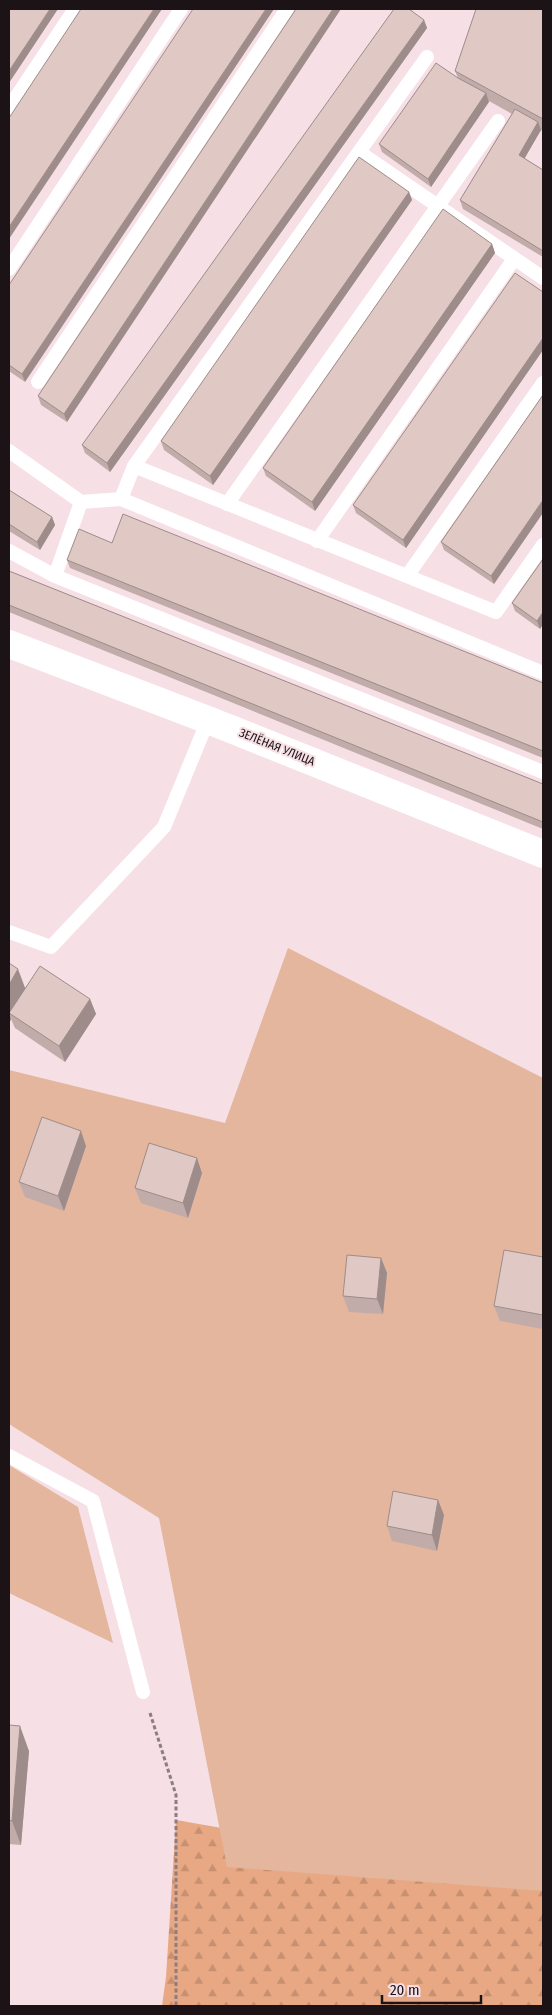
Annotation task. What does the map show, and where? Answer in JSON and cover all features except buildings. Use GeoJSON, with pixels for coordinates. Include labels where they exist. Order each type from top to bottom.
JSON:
{"type":"FeatureCollection","features":[{"type":"Feature","properties":{"kind":"street","name":"ЗЕЛЁНАЯ УЛИЦА"},"geometry":{"type":"LineString","coordinates":[[9,644],[208,720],[543,854]]}},
{"type":"Feature","properties":{"kind":"lane"},"geometry":{"type":"LineString","coordinates":[[9,108],[75,9]]}},
{"type":"Feature","properties":{"kind":"lane"},"geometry":{"type":"LineString","coordinates":[[9,269],[182,9]]}},
{"type":"Feature","properties":{"kind":"lane"},"geometry":{"type":"LineString","coordinates":[[38,382],[287,9]]}},
{"type":"Feature","properties":{"kind":"lane"},"geometry":{"type":"LineString","coordinates":[[121,500],[134,466],[427,57]]}},
{"type":"Feature","properties":{"kind":"lane"},"geometry":{"type":"LineString","coordinates":[[226,504],[498,121]]}},
{"type":"Feature","properties":{"kind":"lane"},"geometry":{"type":"LineString","coordinates":[[359,152],[543,278]]}},
{"type":"Feature","properties":{"kind":"lane"},"geometry":{"type":"LineString","coordinates":[[317,540],[514,258]]}},
{"type":"Feature","properties":{"kind":"lane"},"geometry":{"type":"LineString","coordinates":[[407,576],[543,383]]}},
{"type":"Feature","properties":{"kind":"lane"},"geometry":{"type":"LineString","coordinates":[[9,451],[81,502],[121,500],[543,673]]}},
{"type":"Feature","properties":{"kind":"lane"},"geometry":{"type":"LineString","coordinates":[[134,466],[496,612],[543,545]]}},
{"type":"Feature","properties":{"kind":"lane"},"geometry":{"type":"LineString","coordinates":[[55,576],[81,502]]}},
{"type":"Feature","properties":{"kind":"lane"},"geometry":{"type":"LineString","coordinates":[[9,551],[55,576],[543,772]]}},
{"type":"Feature","properties":{"kind":"lane"},"geometry":{"type":"LineString","coordinates":[[9,932],[51,947],[58,940],[164,827],[208,720]]}},
{"type":"Feature","properties":{"kind":"lane"},"geometry":{"type":"LineString","coordinates":[[9,1456],[93,1501],[143,1692]]}},
{"type":"Feature","properties":{"kind":"path"},"geometry":{"type":"LineString","coordinates":[[143,1692],[176,1795],[176,2006]]}},
{"type":"Feature","properties":{"kind":"green space"},"geometry":{"type":"Polygon","coordinates":[[[176,1820],[543,1884],[543,2006],[162,2006],[166,1977],[176,1820]]]}},
{"type":"Feature","properties":{"kind":"shaded area"},"geometry":{"type":"Polygon","coordinates":[[[288,948],[543,1078],[543,1891],[227,1867],[159,1518],[9,1424],[9,1070],[225,1123],[288,948]]]}},
{"type":"Feature","properties":{"kind":"shaded area"},"geometry":{"type":"Polygon","coordinates":[[[9,1465],[78,1507],[113,1643],[9,1593],[9,1465]]]}}]}
